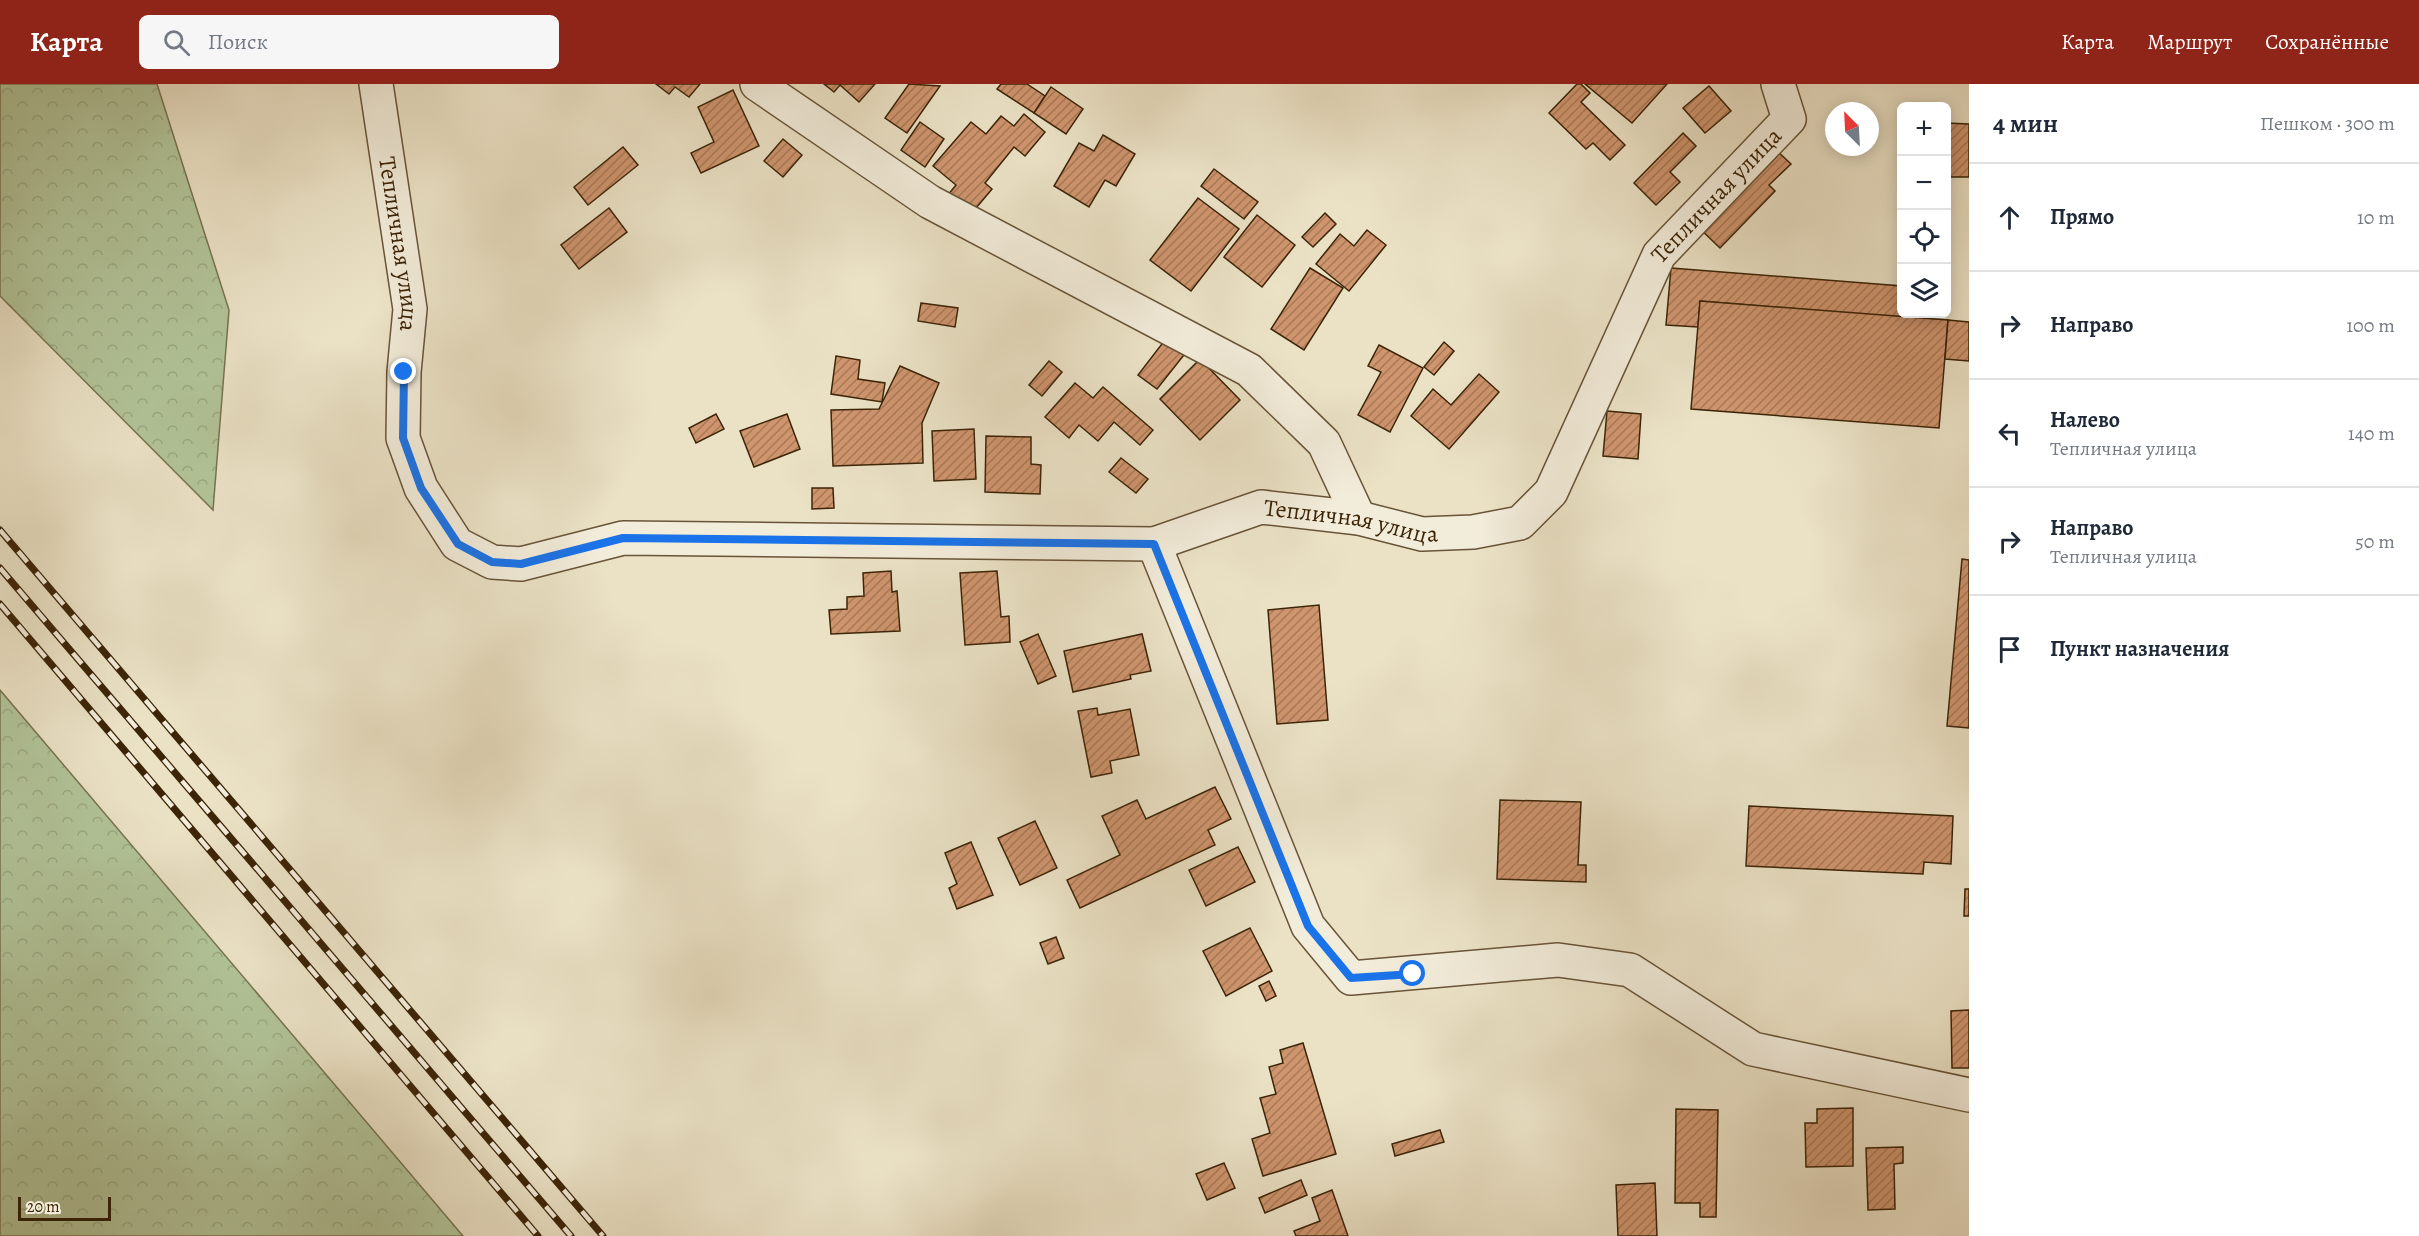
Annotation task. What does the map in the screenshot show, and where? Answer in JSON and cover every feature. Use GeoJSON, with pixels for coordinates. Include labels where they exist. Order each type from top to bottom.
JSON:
{"type":"FeatureCollection","features":[{"type":"Feature","properties":{"kind":"street","name":"Тепличная улица"},"geometry":{"type":"LineString","coordinates":[[376,84],[410,309],[404,372],[403,438],[421,488],[458,544],[492,562],[521,564],[623,538],[1154,544],[1260,507],[1359,518],[1422,534],[1473,532],[1520,523],[1551,492],[1659,255],[1789,119],[1778,84]]}},
{"type":"Feature","properties":{"kind":"street"},"geometry":{"type":"LineString","coordinates":[[757,84],[930,202],[1249,370],[1324,443],[1359,518]]}},
{"type":"Feature","properties":{"kind":"street"},"geometry":{"type":"LineString","coordinates":[[1154,544],[1308,926],[1351,978],[1558,960],[1630,970],[1753,1049],[1969,1095]]}},
{"type":"Feature","properties":{"kind":"green space"},"geometry":{"type":"Polygon","coordinates":[[[0,84],[157,84],[229,310],[213,510],[0,296],[0,84]]]}},
{"type":"Feature","properties":{"kind":"green space"},"geometry":{"type":"Polygon","coordinates":[[[0,690],[463,1236],[0,1236],[0,690]]]}},
{"type":"Feature","properties":{"kind":"building"},"geometry":{"type":"Polygon","coordinates":[[[656,84],[700,84],[689,97],[675,87],[669,94],[656,84]]]}},
{"type":"Feature","properties":{"kind":"building"},"geometry":{"type":"Polygon","coordinates":[[[824,84],[875,84],[859,102],[840,85],[834,92],[824,84]]]}},
{"type":"Feature","properties":{"kind":"building"},"geometry":{"type":"Polygon","coordinates":[[[909,84],[940,86],[907,133],[885,118],[909,84]]]}},
{"type":"Feature","properties":{"kind":"building"},"geometry":{"type":"Polygon","coordinates":[[[1001,84],[1027,84],[1045,96],[1034,113],[997,89],[1001,84]]]}},
{"type":"Feature","properties":{"kind":"building"},"geometry":{"type":"Polygon","coordinates":[[[1577,84],[1581,84],[1590,93],[1581,102],[1625,145],[1610,160],[1593,143],[1586,149],[1549,113],[1577,84]]]}},
{"type":"Feature","properties":{"kind":"building"},"geometry":{"type":"Polygon","coordinates":[[[1585,84],[1667,84],[1632,123],[1585,84]]]}},
{"type":"Feature","properties":{"kind":"building"},"geometry":{"type":"Polygon","coordinates":[[[1709,86],[1731,111],[1705,133],[1683,108],[1709,86]]]}},
{"type":"Feature","properties":{"kind":"building"},"geometry":{"type":"Polygon","coordinates":[[[1051,87],[1083,109],[1066,134],[1034,113],[1051,87]]]}},
{"type":"Feature","properties":{"kind":"building"},"geometry":{"type":"Polygon","coordinates":[[[733,90],[759,146],[701,173],[691,153],[714,142],[698,107],[733,90]]]}},
{"type":"Feature","properties":{"kind":"building"},"geometry":{"type":"Polygon","coordinates":[[[1024,114],[1045,132],[1025,156],[1014,147],[985,183],[992,189],[971,214],[948,195],[956,185],[933,166],[971,122],[986,134],[1001,116],[1014,126],[1024,114]]]}},
{"type":"Feature","properties":{"kind":"building"},"geometry":{"type":"Polygon","coordinates":[[[920,122],[944,139],[925,167],[901,150],[920,122]]]}},
{"type":"Feature","properties":{"kind":"building"},"geometry":{"type":"Polygon","coordinates":[[[1951,123],[1969,124],[1969,177],[1951,177],[1951,123]]]}},
{"type":"Feature","properties":{"kind":"building"},"geometry":{"type":"Polygon","coordinates":[[[1683,133],[1696,146],[1670,172],[1680,182],[1656,205],[1634,183],[1683,133]]]}},
{"type":"Feature","properties":{"kind":"building"},"geometry":{"type":"Polygon","coordinates":[[[1103,135],[1135,154],[1116,186],[1105,180],[1089,207],[1054,186],[1079,143],[1094,151],[1103,135]]]}},
{"type":"Feature","properties":{"kind":"building"},"geometry":{"type":"Polygon","coordinates":[[[783,139],[802,155],[783,177],[764,161],[783,139]]]}},
{"type":"Feature","properties":{"kind":"building"},"geometry":{"type":"Polygon","coordinates":[[[623,147],[638,165],[588,205],[574,187],[623,147]]]}},
{"type":"Feature","properties":{"kind":"building"},"geometry":{"type":"Polygon","coordinates":[[[1773,147],[1791,164],[1769,185],[1775,191],[1720,248],[1696,225],[1773,147]]]}},
{"type":"Feature","properties":{"kind":"building"},"geometry":{"type":"Polygon","coordinates":[[[1214,169],[1258,202],[1244,219],[1201,186],[1214,169]]]}},
{"type":"Feature","properties":{"kind":"building"},"geometry":{"type":"Polygon","coordinates":[[[1198,198],[1239,229],[1191,291],[1150,260],[1198,198]]]}},
{"type":"Feature","properties":{"kind":"building"},"geometry":{"type":"Polygon","coordinates":[[[609,208],[627,232],[579,269],[561,245],[609,208]]]}},
{"type":"Feature","properties":{"kind":"building"},"geometry":{"type":"Polygon","coordinates":[[[1325,213],[1336,224],[1313,247],[1302,237],[1325,213]]]}},
{"type":"Feature","properties":{"kind":"building"},"geometry":{"type":"Polygon","coordinates":[[[1257,215],[1295,245],[1262,287],[1224,257],[1257,215]]]}},
{"type":"Feature","properties":{"kind":"building"},"geometry":{"type":"Polygon","coordinates":[[[1367,230],[1386,245],[1349,291],[1316,264],[1340,234],[1354,246],[1367,230]]]}},
{"type":"Feature","properties":{"kind":"building"},"geometry":{"type":"Polygon","coordinates":[[[1310,268],[1343,288],[1304,350],[1271,329],[1310,268]]]}},
{"type":"Feature","properties":{"kind":"building"},"geometry":{"type":"Polygon","coordinates":[[[1671,268],[1897,286],[1897,317],[1700,301],[1698,327],[1666,325],[1671,268]]]}},
{"type":"Feature","properties":{"kind":"building"},"geometry":{"type":"Polygon","coordinates":[[[1700,301],[1897,316],[1897,318],[1948,320],[1939,428],[1691,409],[1700,301]]]}},
{"type":"Feature","properties":{"kind":"building"},"geometry":{"type":"Polygon","coordinates":[[[921,303],[958,308],[955,327],[918,321],[921,303]]]}},
{"type":"Feature","properties":{"kind":"building"},"geometry":{"type":"Polygon","coordinates":[[[1948,320],[1969,322],[1969,361],[1945,359],[1948,320]]]}},
{"type":"Feature","properties":{"kind":"building"},"geometry":{"type":"Polygon","coordinates":[[[1168,336],[1187,351],[1157,389],[1138,375],[1168,336]]]}},
{"type":"Feature","properties":{"kind":"building"},"geometry":{"type":"Polygon","coordinates":[[[1444,342],[1454,351],[1434,375],[1424,367],[1444,342]]]}},
{"type":"Feature","properties":{"kind":"building"},"geometry":{"type":"Polygon","coordinates":[[[1379,345],[1423,368],[1390,432],[1358,415],[1381,372],[1368,366],[1379,345]]]}},
{"type":"Feature","properties":{"kind":"building"},"geometry":{"type":"Polygon","coordinates":[[[836,356],[860,360],[858,379],[885,383],[882,402],[831,394],[836,356]]]}},
{"type":"Feature","properties":{"kind":"building"},"geometry":{"type":"Polygon","coordinates":[[[1200,359],[1240,400],[1200,440],[1160,399],[1200,359]]]}},
{"type":"Feature","properties":{"kind":"building"},"geometry":{"type":"Polygon","coordinates":[[[1049,361],[1062,372],[1042,396],[1029,385],[1049,361]]]}},
{"type":"Feature","properties":{"kind":"building"},"geometry":{"type":"Polygon","coordinates":[[[900,366],[939,383],[922,423],[923,463],[833,466],[831,410],[879,409],[900,366]]]}},
{"type":"Feature","properties":{"kind":"building"},"geometry":{"type":"Polygon","coordinates":[[[1479,374],[1499,392],[1449,449],[1411,416],[1433,389],[1451,405],[1479,374]]]}},
{"type":"Feature","properties":{"kind":"building"},"geometry":{"type":"Polygon","coordinates":[[[1075,383],[1093,398],[1103,387],[1153,430],[1140,445],[1114,422],[1098,441],[1079,425],[1069,438],[1045,417],[1075,383]]]}},
{"type":"Feature","properties":{"kind":"building"},"geometry":{"type":"Polygon","coordinates":[[[1607,411],[1641,414],[1638,459],[1603,456],[1607,411]]]}},
{"type":"Feature","properties":{"kind":"building"},"geometry":{"type":"Polygon","coordinates":[[[716,414],[724,429],[696,443],[689,428],[716,414]]]}},
{"type":"Feature","properties":{"kind":"building"},"geometry":{"type":"Polygon","coordinates":[[[787,414],[800,449],[754,467],[740,431],[787,414]]]}},
{"type":"Feature","properties":{"kind":"building"},"geometry":{"type":"Polygon","coordinates":[[[974,429],[976,479],[934,481],[932,431],[974,429]]]}},
{"type":"Feature","properties":{"kind":"building"},"geometry":{"type":"Polygon","coordinates":[[[986,436],[1031,437],[1031,464],[1041,465],[1040,494],[985,492],[986,436]]]}},
{"type":"Feature","properties":{"kind":"building"},"geometry":{"type":"Polygon","coordinates":[[[1121,458],[1148,479],[1136,493],[1109,472],[1121,458]]]}},
{"type":"Feature","properties":{"kind":"building"},"geometry":{"type":"Polygon","coordinates":[[[812,488],[833,488],[834,508],[812,509],[812,488]]]}},
{"type":"Feature","properties":{"kind":"building"},"geometry":{"type":"Polygon","coordinates":[[[1962,559],[1969,560],[1969,728],[1947,726],[1962,559]]]}},
{"type":"Feature","properties":{"kind":"building"},"geometry":{"type":"Polygon","coordinates":[[[891,571],[892,592],[897,591],[900,631],[831,634],[829,610],[847,609],[847,597],[864,596],[863,573],[891,571]]]}},
{"type":"Feature","properties":{"kind":"building"},"geometry":{"type":"Polygon","coordinates":[[[997,571],[1001,617],[1009,616],[1010,642],[965,645],[960,573],[997,571]]]}},
{"type":"Feature","properties":{"kind":"building"},"geometry":{"type":"Polygon","coordinates":[[[1319,605],[1328,720],[1277,724],[1268,610],[1319,605]]]}},
{"type":"Feature","properties":{"kind":"building"},"geometry":{"type":"Polygon","coordinates":[[[1038,634],[1056,676],[1038,684],[1020,642],[1038,634]]]}},
{"type":"Feature","properties":{"kind":"building"},"geometry":{"type":"Polygon","coordinates":[[[1142,634],[1151,671],[1130,675],[1131,679],[1073,692],[1064,651],[1142,634]]]}},
{"type":"Feature","properties":{"kind":"building"},"geometry":{"type":"Polygon","coordinates":[[[1097,708],[1098,715],[1130,709],[1139,755],[1110,761],[1112,773],[1091,777],[1078,711],[1097,708]]]}},
{"type":"Feature","properties":{"kind":"building"},"geometry":{"type":"Polygon","coordinates":[[[1215,787],[1231,819],[1208,830],[1215,845],[1080,908],[1067,880],[1120,855],[1102,816],[1137,800],[1146,819],[1215,787]]]}},
{"type":"Feature","properties":{"kind":"building"},"geometry":{"type":"Polygon","coordinates":[[[1500,800],[1581,802],[1578,865],[1586,865],[1586,882],[1497,879],[1500,800]]]}},
{"type":"Feature","properties":{"kind":"building"},"geometry":{"type":"Polygon","coordinates":[[[1749,806],[1953,816],[1951,864],[1924,862],[1923,874],[1746,866],[1749,806]]]}},
{"type":"Feature","properties":{"kind":"building"},"geometry":{"type":"Polygon","coordinates":[[[1035,821],[1057,868],[1020,885],[998,838],[1035,821]]]}},
{"type":"Feature","properties":{"kind":"building"},"geometry":{"type":"Polygon","coordinates":[[[971,842],[993,895],[957,909],[949,888],[957,884],[945,853],[971,842]]]}},
{"type":"Feature","properties":{"kind":"building"},"geometry":{"type":"Polygon","coordinates":[[[1238,847],[1255,882],[1206,906],[1189,870],[1238,847]]]}},
{"type":"Feature","properties":{"kind":"building"},"geometry":{"type":"Polygon","coordinates":[[[1965,889],[1969,889],[1969,916],[1964,916],[1965,889]]]}},
{"type":"Feature","properties":{"kind":"building"},"geometry":{"type":"Polygon","coordinates":[[[1250,928],[1272,971],[1226,996],[1203,951],[1250,928]]]}},
{"type":"Feature","properties":{"kind":"building"},"geometry":{"type":"Polygon","coordinates":[[[1056,937],[1064,958],[1048,964],[1040,943],[1056,937]]]}},
{"type":"Feature","properties":{"kind":"building"},"geometry":{"type":"Polygon","coordinates":[[[1269,981],[1276,996],[1266,1001],[1259,986],[1269,981]]]}},
{"type":"Feature","properties":{"kind":"building"},"geometry":{"type":"Polygon","coordinates":[[[1969,1010],[1969,1068],[1952,1068],[1951,1011],[1969,1010]]]}},
{"type":"Feature","properties":{"kind":"building"},"geometry":{"type":"Polygon","coordinates":[[[1303,1043],[1336,1154],[1263,1176],[1252,1139],[1270,1133],[1260,1098],[1276,1094],[1269,1067],[1283,1063],[1280,1050],[1303,1043]]]}},
{"type":"Feature","properties":{"kind":"building"},"geometry":{"type":"Polygon","coordinates":[[[1853,1108],[1853,1166],[1806,1167],[1805,1123],[1817,1123],[1817,1109],[1853,1108]]]}},
{"type":"Feature","properties":{"kind":"building"},"geometry":{"type":"Polygon","coordinates":[[[1676,1109],[1718,1110],[1716,1217],[1700,1217],[1700,1203],[1675,1203],[1676,1109]]]}},
{"type":"Feature","properties":{"kind":"building"},"geometry":{"type":"Polygon","coordinates":[[[1440,1130],[1444,1142],[1395,1156],[1392,1144],[1440,1130]]]}},
{"type":"Feature","properties":{"kind":"building"},"geometry":{"type":"Polygon","coordinates":[[[1903,1147],[1903,1163],[1894,1164],[1895,1209],[1868,1210],[1866,1148],[1903,1147]]]}},
{"type":"Feature","properties":{"kind":"building"},"geometry":{"type":"Polygon","coordinates":[[[1224,1163],[1235,1188],[1207,1200],[1196,1174],[1224,1163]]]}},
{"type":"Feature","properties":{"kind":"building"},"geometry":{"type":"Polygon","coordinates":[[[1301,1180],[1307,1195],[1265,1213],[1259,1198],[1301,1180]]]}},
{"type":"Feature","properties":{"kind":"building"},"geometry":{"type":"Polygon","coordinates":[[[1655,1183],[1657,1236],[1618,1236],[1616,1185],[1655,1183]]]}},
{"type":"Feature","properties":{"kind":"building"},"geometry":{"type":"Polygon","coordinates":[[[1332,1190],[1348,1236],[1296,1236],[1294,1231],[1320,1221],[1312,1198],[1332,1190]]]}},
{"type":"Feature","properties":{"kind":"railway"},"geometry":{"type":"LineString","coordinates":[[0,530],[603,1236]]}},
{"type":"Feature","properties":{"kind":"railway"},"geometry":{"type":"LineString","coordinates":[[0,568],[571,1236]]}},
{"type":"Feature","properties":{"kind":"railway"},"geometry":{"type":"LineString","coordinates":[[0,604],[538,1236]]}},
{"type":"Feature","properties":{"kind":"route"},"geometry":{"type":"LineString","coordinates":[[404,372],[403,438],[421,488],[458,544],[492,562],[521,564],[623,538],[1154,544],[1308,926],[1351,978],[1413,974]]}}]}
